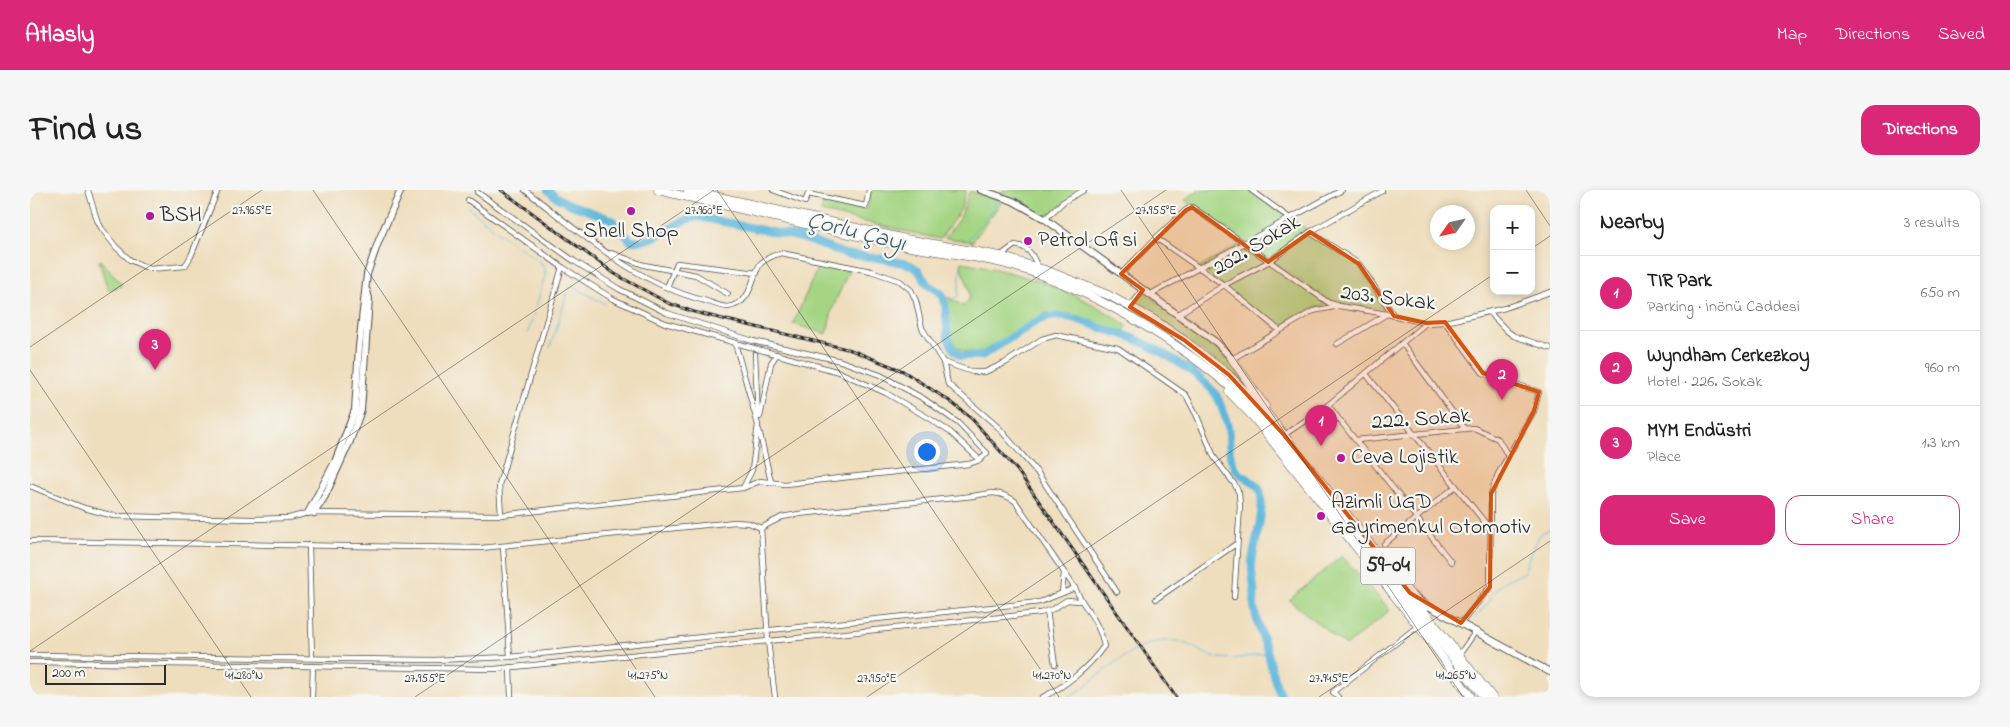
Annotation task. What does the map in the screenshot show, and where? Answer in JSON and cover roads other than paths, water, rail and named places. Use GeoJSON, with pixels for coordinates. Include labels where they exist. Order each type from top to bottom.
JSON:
{"type":"FeatureCollection","features":[{"type":"Feature","properties":{"kind":"main road"},"geometry":{"type":"LineString","coordinates":[[311,513],[335,462],[355,410],[359,347],[367,274],[401,190]]}},
{"type":"Feature","properties":{"kind":"main road","name":"59-04"},"geometry":{"type":"LineString","coordinates":[[658,190],[905,246],[1015,267],[1062,284],[1104,304],[1178,348],[1224,382],[1259,414],[1476,682],[1493,697]]}},
{"type":"Feature","properties":{"kind":"main road","name":"59-04"},"geometry":{"type":"LineString","coordinates":[[688,190],[906,239],[1000,256],[1038,268],[1108,295],[1184,340],[1230,375],[1264,410],[1459,655],[1476,682]]}},
{"type":"Feature","properties":{"kind":"main road"},"geometry":{"type":"LineString","coordinates":[[981,190],[1013,200],[1045,219],[1217,343],[1232,359],[1284,435]]}},
{"type":"Feature","properties":{"kind":"main road"},"geometry":{"type":"LineString","coordinates":[[1178,348],[1220,384],[1254,418],[1418,626],[1471,697]]}},
{"type":"Feature","properties":{"kind":"main road"},"geometry":{"type":"LineString","coordinates":[[1410,593],[1423,603],[1550,672]]}},
{"type":"Feature","properties":{"kind":"main road"},"geometry":{"type":"LineString","coordinates":[[1476,682],[1483,697]]}},
{"type":"Feature","properties":{"kind":"street"},"geometry":{"type":"LineString","coordinates":[[88,190],[97,220],[116,247],[130,260],[150,269],[185,266],[191,256],[218,190]]}},
{"type":"Feature","properties":{"kind":"street"},"geometry":{"type":"LineString","coordinates":[[525,190],[640,276],[692,298],[727,307],[742,301],[751,288],[761,264],[773,255],[782,253],[871,271],[900,281],[911,290],[916,301],[922,328],[943,362],[948,384],[998,427],[1037,472],[1117,592]]}},
{"type":"Feature","properties":{"kind":"street"},"geometry":{"type":"LineString","coordinates":[[775,190],[805,202],[808,194],[866,206],[869,190]]}},
{"type":"Feature","properties":{"kind":"street"},"geometry":{"type":"LineString","coordinates":[[1045,219],[1063,202],[1084,190]]}},
{"type":"Feature","properties":{"kind":"street"},"geometry":{"type":"LineString","coordinates":[[1251,190],[1291,219]]}},
{"type":"Feature","properties":{"kind":"street"},"geometry":{"type":"LineString","coordinates":[[1149,295],[1342,190]]}},
{"type":"Feature","properties":{"kind":"street"},"geometry":{"type":"LineString","coordinates":[[30,486],[84,508],[114,516],[253,519],[289,518],[311,513],[500,515],[743,488],[760,481],[785,484],[969,464],[980,460],[987,453],[958,423],[924,399],[888,380],[841,361],[753,341],[666,313],[619,290],[574,261],[477,192]]}},
{"type":"Feature","properties":{"kind":"street","name":"202. Sokak"},"geometry":{"type":"LineString","coordinates":[[1177,315],[1224,285],[1268,262],[1310,232],[1382,192]]}},
{"type":"Feature","properties":{"kind":"street"},"geometry":{"type":"LineString","coordinates":[[468,200],[562,267],[613,299],[665,323],[839,372],[886,393],[950,432],[980,460]]}},
{"type":"Feature","properties":{"kind":"street"},"geometry":{"type":"LineString","coordinates":[[1121,274],[1156,238],[1186,210],[1192,207],[1268,262],[1329,303],[1339,306]]}},
{"type":"Feature","properties":{"kind":"street"},"geometry":{"type":"LineString","coordinates":[[1310,232],[1359,264],[1394,316]]}},
{"type":"Feature","properties":{"kind":"street"},"geometry":{"type":"LineString","coordinates":[[1156,238],[1224,285],[1279,330]]}},
{"type":"Feature","properties":{"kind":"street"},"geometry":{"type":"LineString","coordinates":[[1000,256],[1015,244],[1021,245],[1032,253],[1038,268]]}},
{"type":"Feature","properties":{"kind":"street"},"geometry":{"type":"LineString","coordinates":[[606,251],[644,265],[696,275],[728,294]]}},
{"type":"Feature","properties":{"kind":"street"},"geometry":{"type":"LineString","coordinates":[[667,287],[677,264],[757,273]]}},
{"type":"Feature","properties":{"kind":"street"},"geometry":{"type":"LineString","coordinates":[[500,515],[499,485],[562,267]]}},
{"type":"Feature","properties":{"kind":"street"},"geometry":{"type":"LineString","coordinates":[[1130,307],[1142,290]]}},
{"type":"Feature","properties":{"kind":"street","name":"203. Sokak"},"geometry":{"type":"LineString","coordinates":[[1232,359],[1313,311],[1339,306],[1426,323],[1445,322],[1489,312],[1550,292]]}},
{"type":"Feature","properties":{"kind":"street"},"geometry":{"type":"LineString","coordinates":[[1489,312],[1514,336],[1550,348]]}},
{"type":"Feature","properties":{"kind":"street"},"geometry":{"type":"LineString","coordinates":[[1337,344],[1387,314]]}},
{"type":"Feature","properties":{"kind":"street"},"geometry":{"type":"LineString","coordinates":[[1445,322],[1484,373],[1539,392],[1534,411],[1508,456],[1491,494],[1490,587],[1461,623]]}},
{"type":"Feature","properties":{"kind":"street"},"geometry":{"type":"LineString","coordinates":[[1284,435],[1328,405],[1426,323]]}},
{"type":"Feature","properties":{"kind":"street"},"geometry":{"type":"LineString","coordinates":[[943,362],[973,372],[985,372],[1005,363],[1042,339],[1056,336],[1118,348],[1186,395],[1214,457],[1235,485],[1239,494],[1240,506],[1234,597]]}},
{"type":"Feature","properties":{"kind":"street"},"geometry":{"type":"LineString","coordinates":[[735,343],[758,425],[771,482]]}},
{"type":"Feature","properties":{"kind":"street"},"geometry":{"type":"LineString","coordinates":[[1402,343],[1465,429]]}},
{"type":"Feature","properties":{"kind":"street"},"geometry":{"type":"LineString","coordinates":[[755,354],[758,425]]}},
{"type":"Feature","properties":{"kind":"street"},"geometry":{"type":"LineString","coordinates":[[743,488],[752,470],[758,425],[771,363],[777,354]]}},
{"type":"Feature","properties":{"kind":"street"},"geometry":{"type":"LineString","coordinates":[[1366,374],[1491,530]]}},
{"type":"Feature","properties":{"kind":"street"},"geometry":{"type":"LineString","coordinates":[[1328,405],[1451,562]]}},
{"type":"Feature","properties":{"kind":"street","name":"222. Sokak"},"geometry":{"type":"LineString","coordinates":[[1356,440],[1474,428],[1498,439],[1508,456]]}},
{"type":"Feature","properties":{"kind":"street"},"geometry":{"type":"LineString","coordinates":[[1384,544],[1456,486]]}},
{"type":"Feature","properties":{"kind":"street"},"geometry":{"type":"LineString","coordinates":[[30,541],[481,548],[735,522],[750,523],[761,528],[782,518],[799,514],[973,496],[991,492],[1006,494],[1015,501],[1075,588],[1080,601],[1102,632],[1104,646],[1098,654],[1055,691],[1043,697]]}},
{"type":"Feature","properties":{"kind":"street"},"geometry":{"type":"LineString","coordinates":[[761,528],[769,630],[768,641],[775,697]]}},
{"type":"Feature","properties":{"kind":"street"},"geometry":{"type":"LineString","coordinates":[[1156,598],[1236,544]]}},
{"type":"Feature","properties":{"kind":"street"},"geometry":{"type":"LineString","coordinates":[[309,545],[312,658]]}},
{"type":"Feature","properties":{"kind":"street"},"geometry":{"type":"LineString","coordinates":[[503,546],[510,657]]}},
{"type":"Feature","properties":{"kind":"street"},"geometry":{"type":"LineString","coordinates":[[1062,593],[1064,572]]}},
{"type":"Feature","properties":{"kind":"street"},"geometry":{"type":"LineString","coordinates":[[30,655],[434,660],[510,657],[1040,602],[1075,588]]}},
{"type":"Feature","properties":{"kind":"street"},"geometry":{"type":"LineString","coordinates":[[30,662],[495,669],[1047,611],[1067,600],[1080,601]]}},
{"type":"Feature","properties":{"kind":"street"},"geometry":{"type":"LineString","coordinates":[[1047,611],[1055,664]]}},
{"type":"Feature","properties":{"kind":"street"},"geometry":{"type":"LineString","coordinates":[[1338,697],[1333,692],[1418,626]]}},
{"type":"Feature","properties":{"kind":"street"},"geometry":{"type":"LineString","coordinates":[[1459,655],[1476,631]]}},
{"type":"Feature","properties":{"kind":"street"},"geometry":{"type":"LineString","coordinates":[[312,697],[313,666]]}},
{"type":"Feature","properties":{"kind":"street"},"geometry":{"type":"LineString","coordinates":[[510,667],[512,697]]}},
{"type":"Feature","properties":{"kind":"waterway","name":"Çorlu Çayı"},"geometry":{"type":"LineString","coordinates":[[548,190],[569,204],[611,219],[631,241],[650,239],[681,222],[699,217],[802,238],[845,254],[885,259],[911,265],[918,270],[928,285],[941,293],[945,305],[948,338],[954,350],[961,356],[982,356],[1037,321],[1056,316],[1076,319],[1140,341],[1184,366],[1216,395],[1227,423],[1232,462],[1238,472],[1260,490],[1262,502],[1252,565],[1254,607],[1274,679],[1282,697]]}},
{"type":"Feature","properties":{"kind":"waterway"},"geometry":{"type":"LineString","coordinates":[[967,241],[993,208],[998,197]]}},
{"type":"Feature","properties":{"kind":"waterway"},"geometry":{"type":"LineString","coordinates":[[468,207],[499,233],[540,262],[545,268],[545,276],[528,333]]}},
{"type":"Feature","properties":{"kind":"waterway"},"geometry":{"type":"LineString","coordinates":[[945,305],[958,296],[961,267]]}},
{"type":"Feature","properties":{"kind":"waterway"},"geometry":{"type":"LineString","coordinates":[[550,348],[570,285],[605,304]]}},
{"type":"Feature","properties":{"kind":"waterway"},"geometry":{"type":"LineString","coordinates":[[1475,618],[1488,603],[1494,591],[1506,580],[1524,573],[1530,554],[1541,533],[1550,529]]}},
{"type":"Feature","properties":{"kind":"waterway"},"geometry":{"type":"LineString","coordinates":[[1069,697],[1132,652],[1146,645],[1161,641],[1179,642],[1217,658],[1239,658],[1267,653]]}},
{"type":"Feature","properties":{"kind":"railway"},"geometry":{"type":"LineString","coordinates":[[501,190],[615,274],[668,303],[694,312],[851,350],[903,371],[951,402],[972,419],[1017,470],[1176,697]]}},
{"type":"Feature","properties":{"kind":"place","name":"Shell Shop"},"geometry":{"type":"Point","coordinates":[631,211]}},
{"type":"Feature","properties":{"kind":"place","name":"BSH"},"geometry":{"type":"Point","coordinates":[150,216]}},
{"type":"Feature","properties":{"kind":"place","name":"Petrol Ofisi"},"geometry":{"type":"Point","coordinates":[1028,241]}},
{"type":"Feature","properties":{"kind":"place","name":"MYM Endüstri"},"geometry":{"type":"Point","coordinates":[155,370]}},
{"type":"Feature","properties":{"kind":"place","name":"Wyndham Cerkezkoy"},"geometry":{"type":"Point","coordinates":[1502,400]}},
{"type":"Feature","properties":{"kind":"place","name":"TIR Park"},"geometry":{"type":"Point","coordinates":[1321,446]}},
{"type":"Feature","properties":{"kind":"place","name":"Ceva Lojistik"},"geometry":{"type":"Point","coordinates":[1341,458]}},
{"type":"Feature","properties":{"kind":"place","name":"Azimli UGD Gayrimenkul Otomotiv"},"geometry":{"type":"Point","coordinates":[1321,516]}}]}
